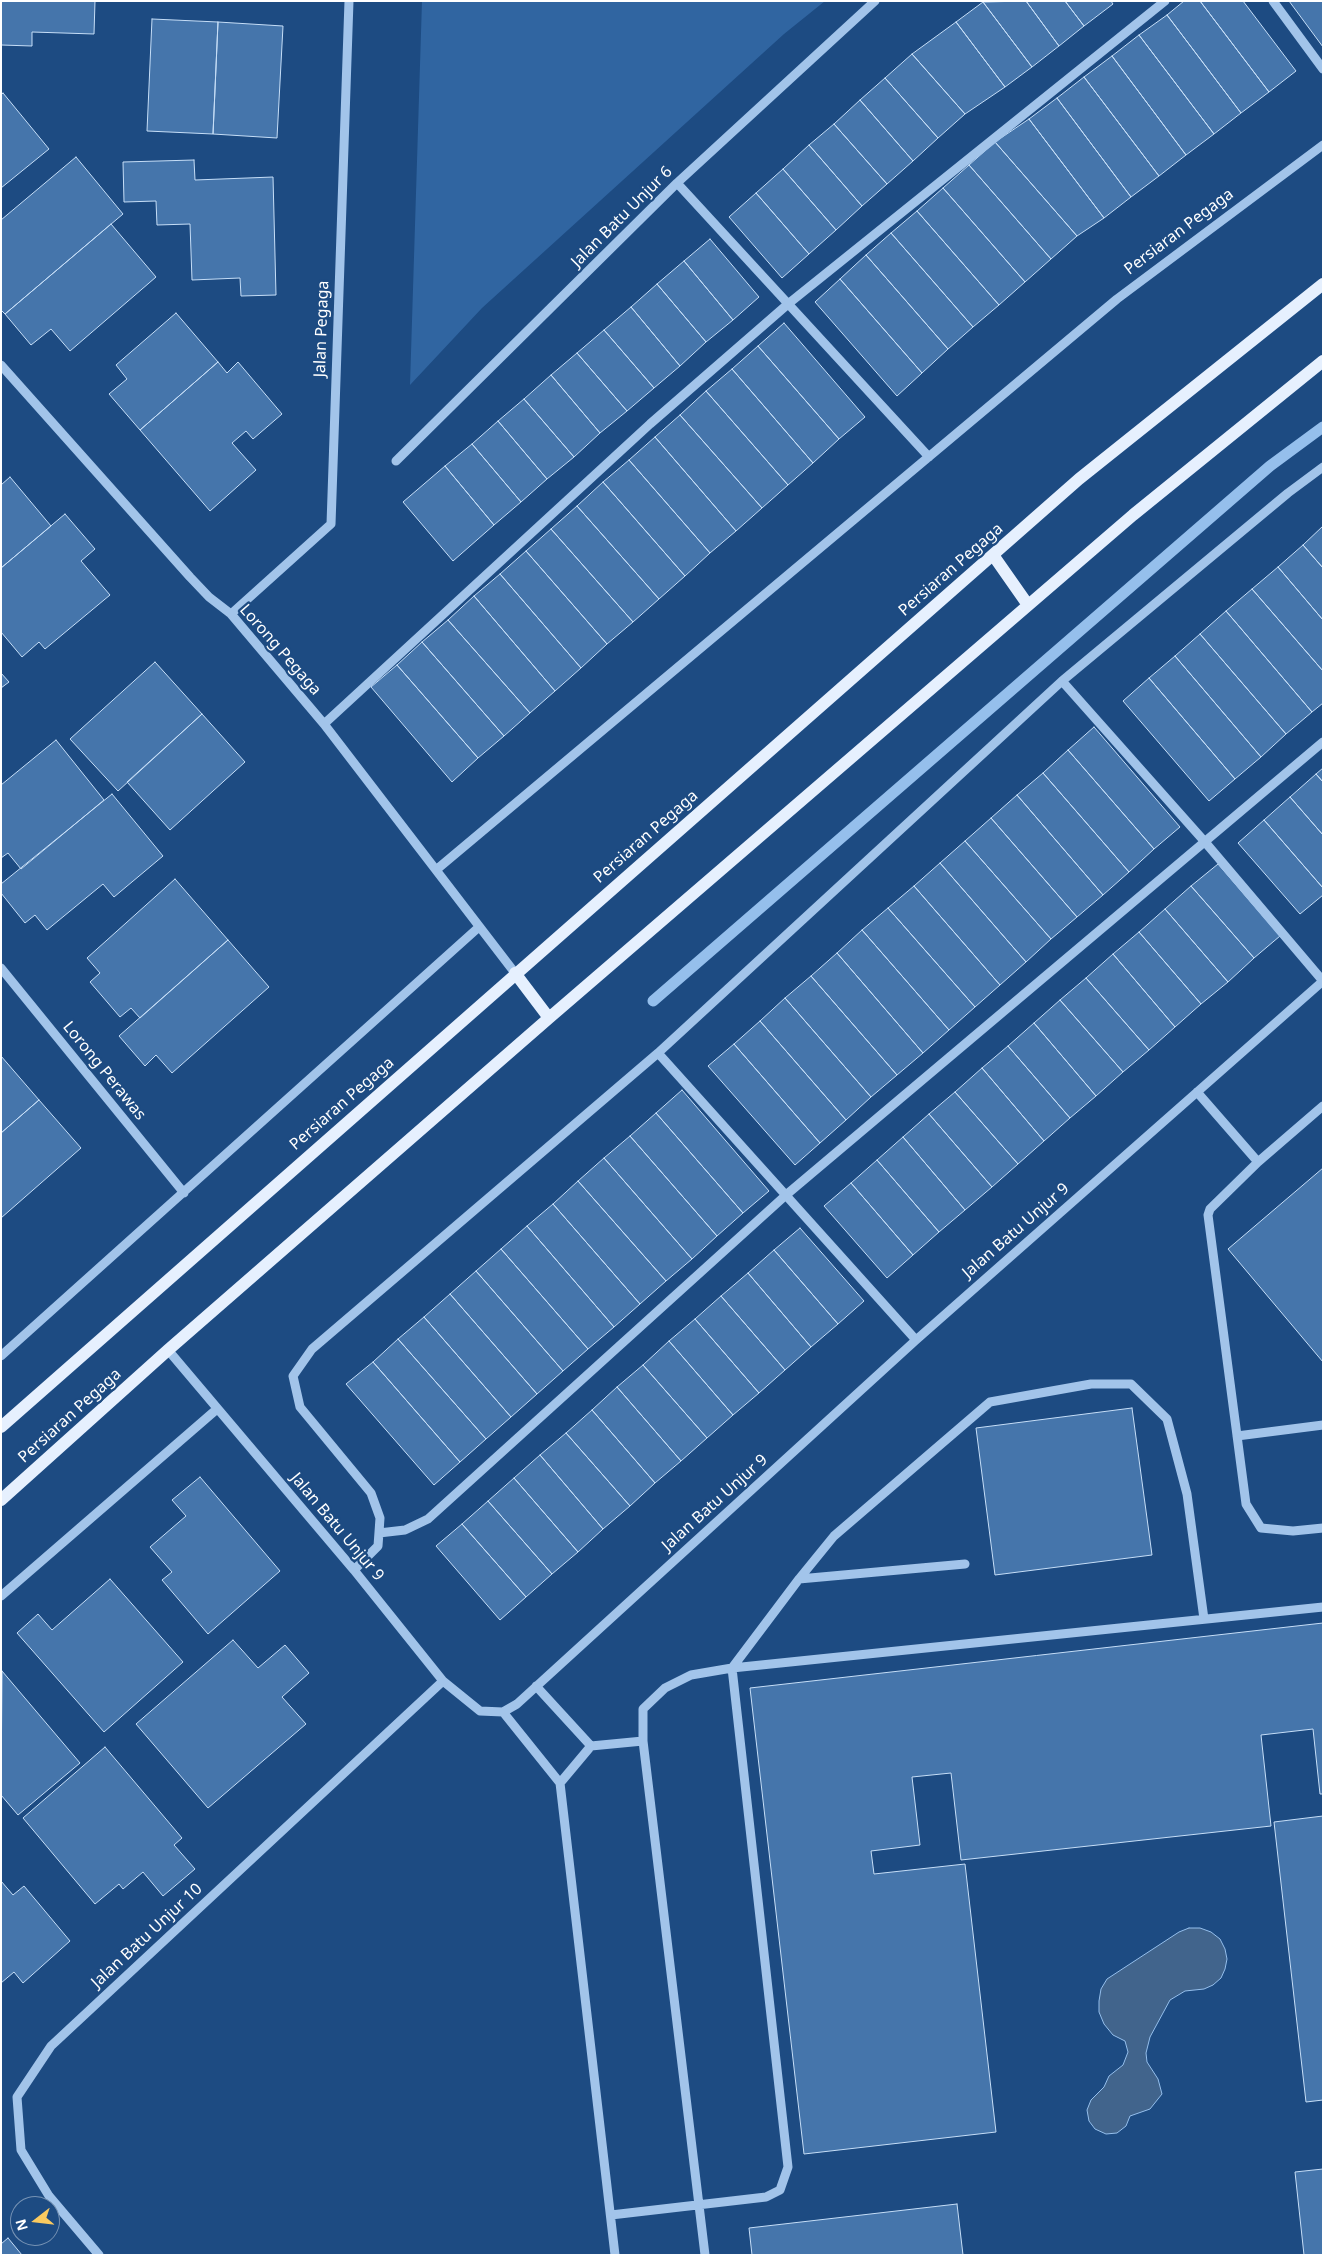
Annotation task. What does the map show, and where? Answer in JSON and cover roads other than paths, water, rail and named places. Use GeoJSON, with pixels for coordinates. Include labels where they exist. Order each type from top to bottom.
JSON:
{"type":"FeatureCollection","features":[{"type":"Feature","properties":{"kind":"main road","name":"Persiaran Pegaga"},"geometry":{"type":"LineString","coordinates":[[1,1427],[1079,479],[1323,284]]}},
{"type":"Feature","properties":{"kind":"main road","name":"Persiaran Pegaga"},"geometry":{"type":"LineString","coordinates":[[1,1500],[168,1350],[1028,605],[1133,515],[1323,361]]}},
{"type":"Feature","properties":{"kind":"main road"},"geometry":{"type":"LineString","coordinates":[[993,555],[1028,605]]}},
{"type":"Feature","properties":{"kind":"main road"},"geometry":{"type":"LineString","coordinates":[[515,973],[549,1018]]}},
{"type":"Feature","properties":{"kind":"street","name":"Jalan Pegaga"},"geometry":{"type":"LineString","coordinates":[[231,614],[331,524],[349,1]]}},
{"type":"Feature","properties":{"kind":"street","name":"Jalan Batu Unjur 6"},"geometry":{"type":"LineString","coordinates":[[396,461],[677,183],[874,1]]}},
{"type":"Feature","properties":{"kind":"street"},"geometry":{"type":"LineString","coordinates":[[324,724],[650,424],[788,304],[1166,1]]}},
{"type":"Feature","properties":{"kind":"street"},"geometry":{"type":"LineString","coordinates":[[1273,1],[1323,69]]}},
{"type":"Feature","properties":{"kind":"street","name":"Persiaran Pegaga"},"geometry":{"type":"LineString","coordinates":[[436,870],[1117,299],[1323,144]]}},
{"type":"Feature","properties":{"kind":"street"},"geometry":{"type":"LineString","coordinates":[[677,183],[929,457]]}},
{"type":"Feature","properties":{"kind":"street","name":"Lorong Pegaga"},"geometry":{"type":"LineString","coordinates":[[1,365],[190,577],[209,597],[231,614],[324,724],[515,973]]}},
{"type":"Feature","properties":{"kind":"street"},"geometry":{"type":"LineString","coordinates":[[354,1570],[378,1546],[380,1518],[371,1493],[300,1407],[294,1376],[312,1349],[658,1053],[1062,681],[1288,493],[1323,467]]}},
{"type":"Feature","properties":{"kind":"street"},"geometry":{"type":"LineString","coordinates":[[1062,681],[1206,842],[1323,981]]}},
{"type":"Feature","properties":{"kind":"street"},"geometry":{"type":"LineString","coordinates":[[379,1533],[405,1530],[428,1519],[786,1195],[1323,742]]}},
{"type":"Feature","properties":{"kind":"street"},"geometry":{"type":"LineString","coordinates":[[1,1356],[479,927]]}},
{"type":"Feature","properties":{"kind":"street","name":"Lorong Perawas"},"geometry":{"type":"LineString","coordinates":[[1,968],[184,1193]]}},
{"type":"Feature","properties":{"kind":"street","name":"Jalan Batu Unjur 9"},"geometry":{"type":"LineString","coordinates":[[168,1350],[354,1570],[443,1681],[480,1711],[503,1712],[518,1704],[916,1340],[1323,981]]}},
{"type":"Feature","properties":{"kind":"street"},"geometry":{"type":"LineString","coordinates":[[658,1053],[916,1340]]}},
{"type":"Feature","properties":{"kind":"street"},"geometry":{"type":"LineString","coordinates":[[1197,1092],[1258,1162]]}},
{"type":"Feature","properties":{"kind":"street"},"geometry":{"type":"LineString","coordinates":[[1323,1106],[1258,1162],[1210,1209],[1208,1223],[1246,1504],[1261,1528],[1293,1532],[1323,1528]]}},
{"type":"Feature","properties":{"kind":"street"},"geometry":{"type":"LineString","coordinates":[[611,2216],[766,2197],[780,2190],[788,2167],[732,1668],[799,1578],[834,1536],[990,1402],[1091,1384],[1132,1384],[1167,1419],[1187,1494],[1204,1619]]}},
{"type":"Feature","properties":{"kind":"street"},"geometry":{"type":"LineString","coordinates":[[1,1596],[217,1408]]}},
{"type":"Feature","properties":{"kind":"street"},"geometry":{"type":"LineString","coordinates":[[1237,1436],[1323,1426]]}},
{"type":"Feature","properties":{"kind":"street"},"geometry":{"type":"LineString","coordinates":[[799,1578],[965,1564]]}},
{"type":"Feature","properties":{"kind":"street"},"geometry":{"type":"LineString","coordinates":[[705,2255],[643,1741],[643,1709],[665,1688],[691,1675],[732,1668],[1323,1607]]}},
{"type":"Feature","properties":{"kind":"street","name":"Jalan Batu Unjur 10"},"geometry":{"type":"LineString","coordinates":[[100,2255],[49,2196],[21,2150],[17,2097],[50,2046],[443,1681]]}},
{"type":"Feature","properties":{"kind":"street"},"geometry":{"type":"LineString","coordinates":[[536,1686],[591,1746]]}},
{"type":"Feature","properties":{"kind":"street"},"geometry":{"type":"LineString","coordinates":[[503,1712],[560,1783],[615,2255]]}},
{"type":"Feature","properties":{"kind":"street"},"geometry":{"type":"LineString","coordinates":[[560,1783],[591,1746],[643,1741]]}},
{"type":"Feature","properties":{"kind":"waterway"},"geometry":{"type":"LineString","coordinates":[[653,1001],[1270,466],[1323,427]]}}]}
